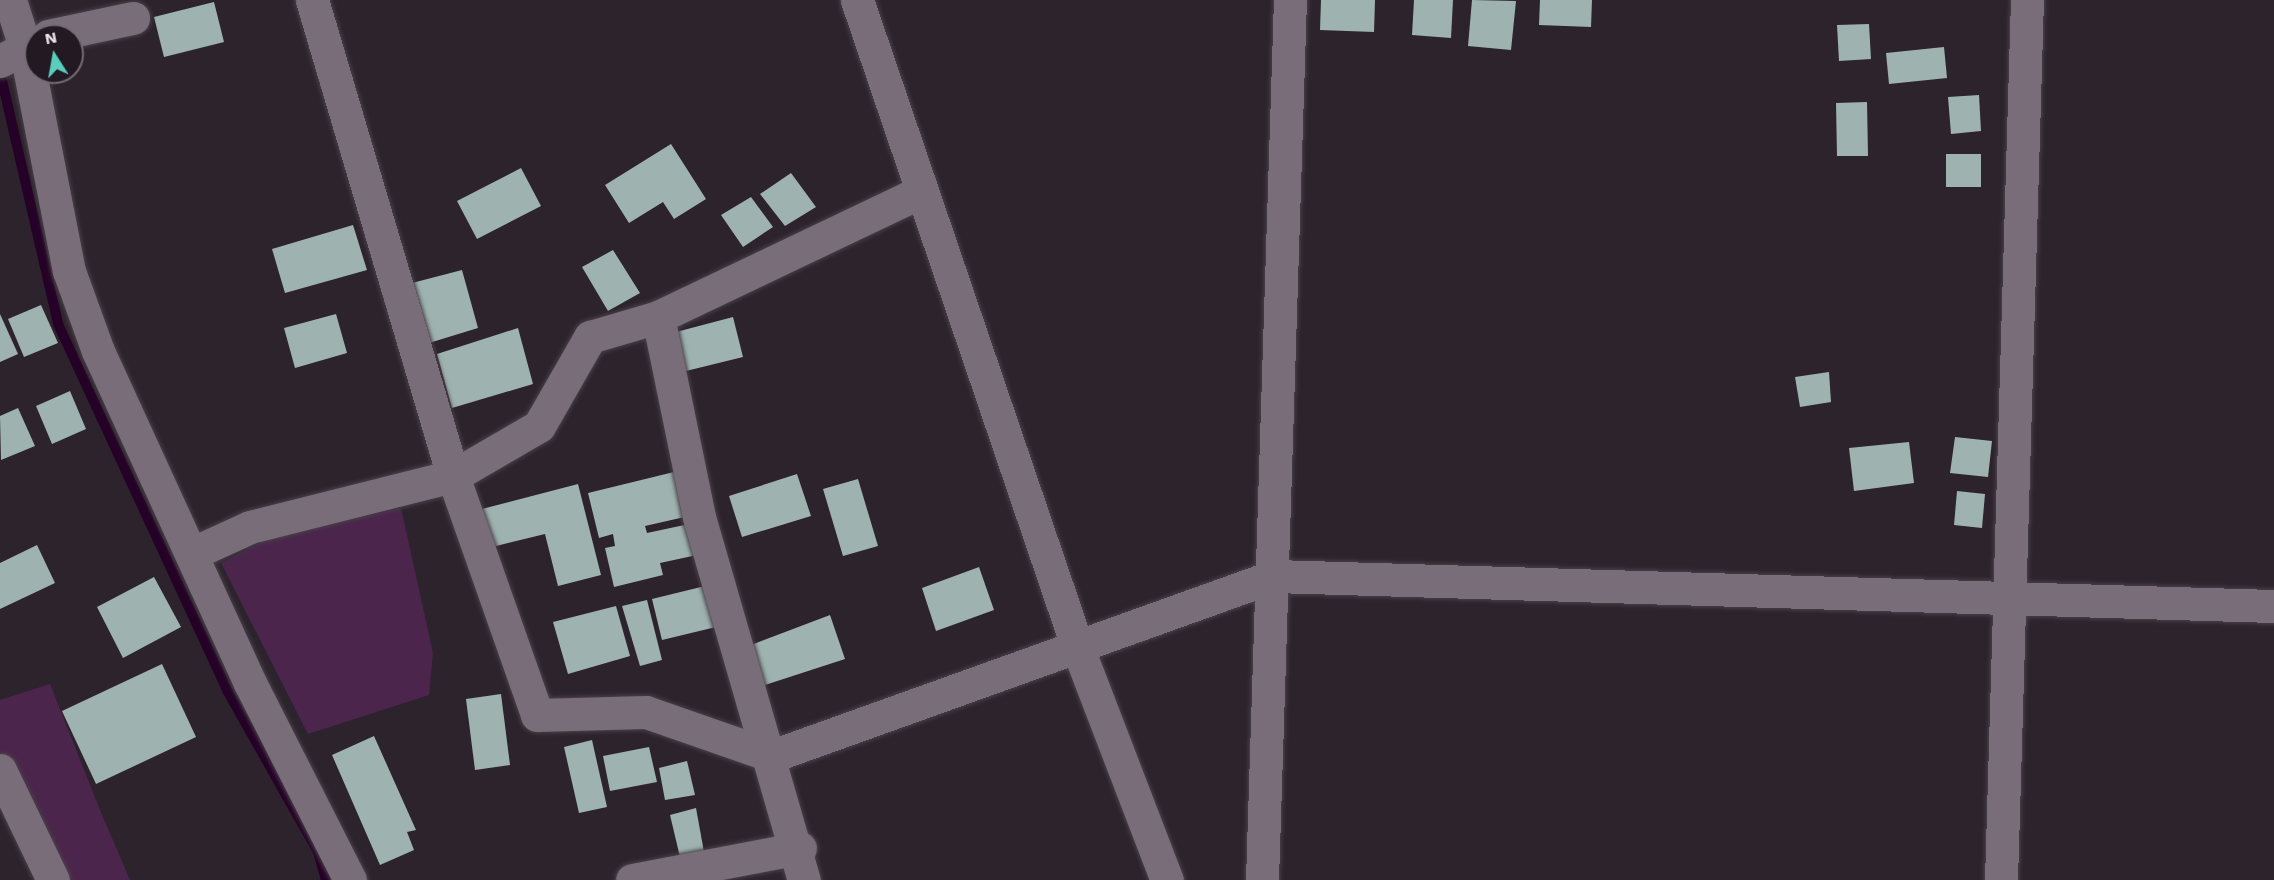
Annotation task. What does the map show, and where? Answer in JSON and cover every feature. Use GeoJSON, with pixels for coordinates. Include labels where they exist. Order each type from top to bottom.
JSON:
{"type":"FeatureCollection","features":[{"type":"Feature","properties":{"kind":"street"},"geometry":{"type":"LineString","coordinates":[[10,0],[24,38]]}},
{"type":"Feature","properties":{"kind":"street"},"geometry":{"type":"LineString","coordinates":[[312,0],[453,476],[537,715],[646,712],[772,756],[1274,576],[2274,606]]}},
{"type":"Feature","properties":{"kind":"street"},"geometry":{"type":"LineString","coordinates":[[857,0],[920,192],[1077,646],[1167,880]]}},
{"type":"Feature","properties":{"kind":"street"},"geometry":{"type":"LineString","coordinates":[[1262,880],[1274,576],[1290,0]]}},
{"type":"Feature","properties":{"kind":"street"},"geometry":{"type":"LineString","coordinates":[[2001,880],[2026,0]]}},
{"type":"Feature","properties":{"kind":"street"},"geometry":{"type":"LineString","coordinates":[[84,31],[133,18]]}},
{"type":"Feature","properties":{"kind":"street"},"geometry":{"type":"LineString","coordinates":[[34,84],[69,271],[98,351],[193,553],[250,683],[350,880]]}},
{"type":"Feature","properties":{"kind":"street"},"geometry":{"type":"LineString","coordinates":[[193,553],[250,527],[453,476],[539,426],[590,337],[658,316],[920,192]]}},
{"type":"Feature","properties":{"kind":"street"},"geometry":{"type":"LineString","coordinates":[[658,316],[699,517],[800,848],[804,880]]}},
{"type":"Feature","properties":{"kind":"street"},"geometry":{"type":"LineString","coordinates":[[0,770],[52,880]]}},
{"type":"Feature","properties":{"kind":"street"},"geometry":{"type":"LineString","coordinates":[[632,880],[800,848]]}},
{"type":"Feature","properties":{"kind":"shaded area"},"geometry":{"type":"Polygon","coordinates":[[[401,508],[433,653],[429,695],[308,734],[221,563],[270,538],[401,508]]]}},
{"type":"Feature","properties":{"kind":"shaded area"},"geometry":{"type":"Polygon","coordinates":[[[50,684],[130,880],[58,880],[0,751],[0,700],[50,684]]]}},
{"type":"Feature","properties":{"kind":"building"},"geometry":{"type":"Polygon","coordinates":[[[1321,0],[1375,0],[1374,32],[1320,30],[1321,0]]]}},
{"type":"Feature","properties":{"kind":"building"},"geometry":{"type":"Polygon","coordinates":[[[1414,0],[1453,0],[1451,38],[1412,35],[1414,0]]]}},
{"type":"Feature","properties":{"kind":"building"},"geometry":{"type":"Polygon","coordinates":[[[1472,0],[1516,1],[1511,50],[1468,46],[1472,0]]]}},
{"type":"Feature","properties":{"kind":"building"},"geometry":{"type":"Polygon","coordinates":[[[1540,0],[1592,0],[1591,27],[1539,25],[1540,0]]]}},
{"type":"Feature","properties":{"kind":"building"},"geometry":{"type":"Polygon","coordinates":[[[214,2],[224,42],[164,57],[154,17],[214,2]]]}},
{"type":"Feature","properties":{"kind":"building"},"geometry":{"type":"Polygon","coordinates":[[[1869,24],[1871,59],[1839,61],[1837,25],[1869,24]]]}},
{"type":"Feature","properties":{"kind":"building"},"geometry":{"type":"Polygon","coordinates":[[[1944,47],[1947,78],[1889,84],[1886,53],[1944,47]]]}},
{"type":"Feature","properties":{"kind":"building"},"geometry":{"type":"Polygon","coordinates":[[[1979,95],[1981,131],[1951,134],[1948,97],[1979,95]]]}},
{"type":"Feature","properties":{"kind":"building"},"geometry":{"type":"Polygon","coordinates":[[[1867,102],[1868,156],[1837,156],[1836,103],[1867,102]]]}},
{"type":"Feature","properties":{"kind":"building"},"geometry":{"type":"Polygon","coordinates":[[[671,144],[706,199],[674,219],[663,202],[629,223],[605,185],[671,144]]]}},
{"type":"Feature","properties":{"kind":"building"},"geometry":{"type":"Polygon","coordinates":[[[1946,154],[1981,154],[1981,187],[1946,187],[1946,154]]]}},
{"type":"Feature","properties":{"kind":"building"},"geometry":{"type":"Polygon","coordinates":[[[521,168],[541,206],[477,239],[457,201],[521,168]]]}},
{"type":"Feature","properties":{"kind":"building"},"geometry":{"type":"Polygon","coordinates":[[[791,173],[816,207],[785,226],[760,194],[791,173]]]}},
{"type":"Feature","properties":{"kind":"building"},"geometry":{"type":"Polygon","coordinates":[[[751,197],[773,227],[743,247],[721,215],[751,197]]]}},
{"type":"Feature","properties":{"kind":"building"},"geometry":{"type":"Polygon","coordinates":[[[353,225],[367,270],[285,293],[272,249],[353,225]]]}},
{"type":"Feature","properties":{"kind":"building"},"geometry":{"type":"Polygon","coordinates":[[[613,250],[640,293],[608,311],[582,267],[613,250]]]}},
{"type":"Feature","properties":{"kind":"building"},"geometry":{"type":"Polygon","coordinates":[[[462,270],[478,328],[429,343],[412,283],[462,270]]]}},
{"type":"Feature","properties":{"kind":"building"},"geometry":{"type":"Polygon","coordinates":[[[41,305],[58,343],[24,357],[8,319],[41,305]]]}},
{"type":"Feature","properties":{"kind":"building"},"geometry":{"type":"Polygon","coordinates":[[[0,314],[18,354],[0,362],[0,314]]]}},
{"type":"Feature","properties":{"kind":"building"},"geometry":{"type":"Polygon","coordinates":[[[336,314],[347,353],[295,368],[284,328],[336,314]]]}},
{"type":"Feature","properties":{"kind":"building"},"geometry":{"type":"Polygon","coordinates":[[[733,317],[743,357],[686,371],[676,332],[733,317]]]}},
{"type":"Feature","properties":{"kind":"building"},"geometry":{"type":"Polygon","coordinates":[[[518,328],[533,384],[452,408],[437,354],[518,328]]]}},
{"type":"Feature","properties":{"kind":"building"},"geometry":{"type":"Polygon","coordinates":[[[1829,372],[1831,402],[1800,407],[1795,377],[1829,372]]]}},
{"type":"Feature","properties":{"kind":"building"},"geometry":{"type":"Polygon","coordinates":[[[70,391],[86,429],[52,444],[36,406],[70,391]]]}},
{"type":"Feature","properties":{"kind":"building"},"geometry":{"type":"Polygon","coordinates":[[[18,408],[35,446],[1,460],[0,416],[18,408]]]}},
{"type":"Feature","properties":{"kind":"building"},"geometry":{"type":"Polygon","coordinates":[[[1955,437],[1992,441],[1988,477],[1950,473],[1955,437]]]}},
{"type":"Feature","properties":{"kind":"building"},"geometry":{"type":"Polygon","coordinates":[[[1909,442],[1914,483],[1854,491],[1849,448],[1909,442]]]}},
{"type":"Feature","properties":{"kind":"building"},"geometry":{"type":"Polygon","coordinates":[[[678,471],[689,516],[645,526],[647,533],[689,524],[697,555],[660,563],[663,575],[614,587],[605,548],[615,546],[613,534],[599,538],[588,493],[678,471]]]}},
{"type":"Feature","properties":{"kind":"building"},"geometry":{"type":"Polygon","coordinates":[[[797,474],[811,516],[742,537],[729,496],[797,474]]]}},
{"type":"Feature","properties":{"kind":"building"},"geometry":{"type":"Polygon","coordinates":[[[858,479],[878,546],[843,556],[823,489],[858,479]]]}},
{"type":"Feature","properties":{"kind":"building"},"geometry":{"type":"Polygon","coordinates":[[[578,484],[601,575],[558,586],[545,534],[488,548],[478,510],[578,484]]]}},
{"type":"Feature","properties":{"kind":"building"},"geometry":{"type":"Polygon","coordinates":[[[1957,491],[1985,494],[1982,528],[1954,525],[1957,491]]]}},
{"type":"Feature","properties":{"kind":"building"},"geometry":{"type":"Polygon","coordinates":[[[37,545],[55,583],[0,609],[0,563],[37,545]]]}},
{"type":"Feature","properties":{"kind":"building"},"geometry":{"type":"Polygon","coordinates":[[[979,567],[994,610],[936,631],[922,588],[979,567]]]}},
{"type":"Feature","properties":{"kind":"building"},"geometry":{"type":"Polygon","coordinates":[[[154,577],[181,627],[123,658],[97,607],[154,577]]]}},
{"type":"Feature","properties":{"kind":"building"},"geometry":{"type":"Polygon","coordinates":[[[705,586],[716,627],[662,640],[652,599],[705,586]]]}},
{"type":"Feature","properties":{"kind":"building"},"geometry":{"type":"Polygon","coordinates":[[[647,600],[662,660],[640,666],[622,606],[647,600]]]}},
{"type":"Feature","properties":{"kind":"building"},"geometry":{"type":"Polygon","coordinates":[[[616,606],[630,656],[568,674],[553,622],[616,606]]]}},
{"type":"Feature","properties":{"kind":"building"},"geometry":{"type":"Polygon","coordinates":[[[830,615],[845,659],[765,685],[751,645],[830,615]]]}},
{"type":"Feature","properties":{"kind":"building"},"geometry":{"type":"Polygon","coordinates":[[[162,664],[196,737],[96,784],[62,711],[162,664]]]}},
{"type":"Feature","properties":{"kind":"building"},"geometry":{"type":"Polygon","coordinates":[[[501,694],[510,765],[475,770],[466,699],[501,694]]]}},
{"type":"Feature","properties":{"kind":"building"},"geometry":{"type":"Polygon","coordinates":[[[374,736],[416,830],[407,832],[414,850],[380,865],[332,755],[374,736]]]}},
{"type":"Feature","properties":{"kind":"building"},"geometry":{"type":"Polygon","coordinates":[[[592,740],[607,807],[579,813],[564,747],[592,740]]]}},
{"type":"Feature","properties":{"kind":"building"},"geometry":{"type":"Polygon","coordinates":[[[649,747],[657,782],[610,791],[603,756],[649,747]]]}},
{"type":"Feature","properties":{"kind":"building"},"geometry":{"type":"Polygon","coordinates":[[[687,761],[695,795],[665,800],[659,768],[687,761]]]}},
{"type":"Feature","properties":{"kind":"building"},"geometry":{"type":"Polygon","coordinates":[[[696,808],[704,852],[680,857],[670,815],[696,808]]]}},
{"type":"Feature","properties":{"kind":"waterway"},"geometry":{"type":"LineString","coordinates":[[0,72],[58,324],[228,692],[318,852],[326,880]]}}]}
